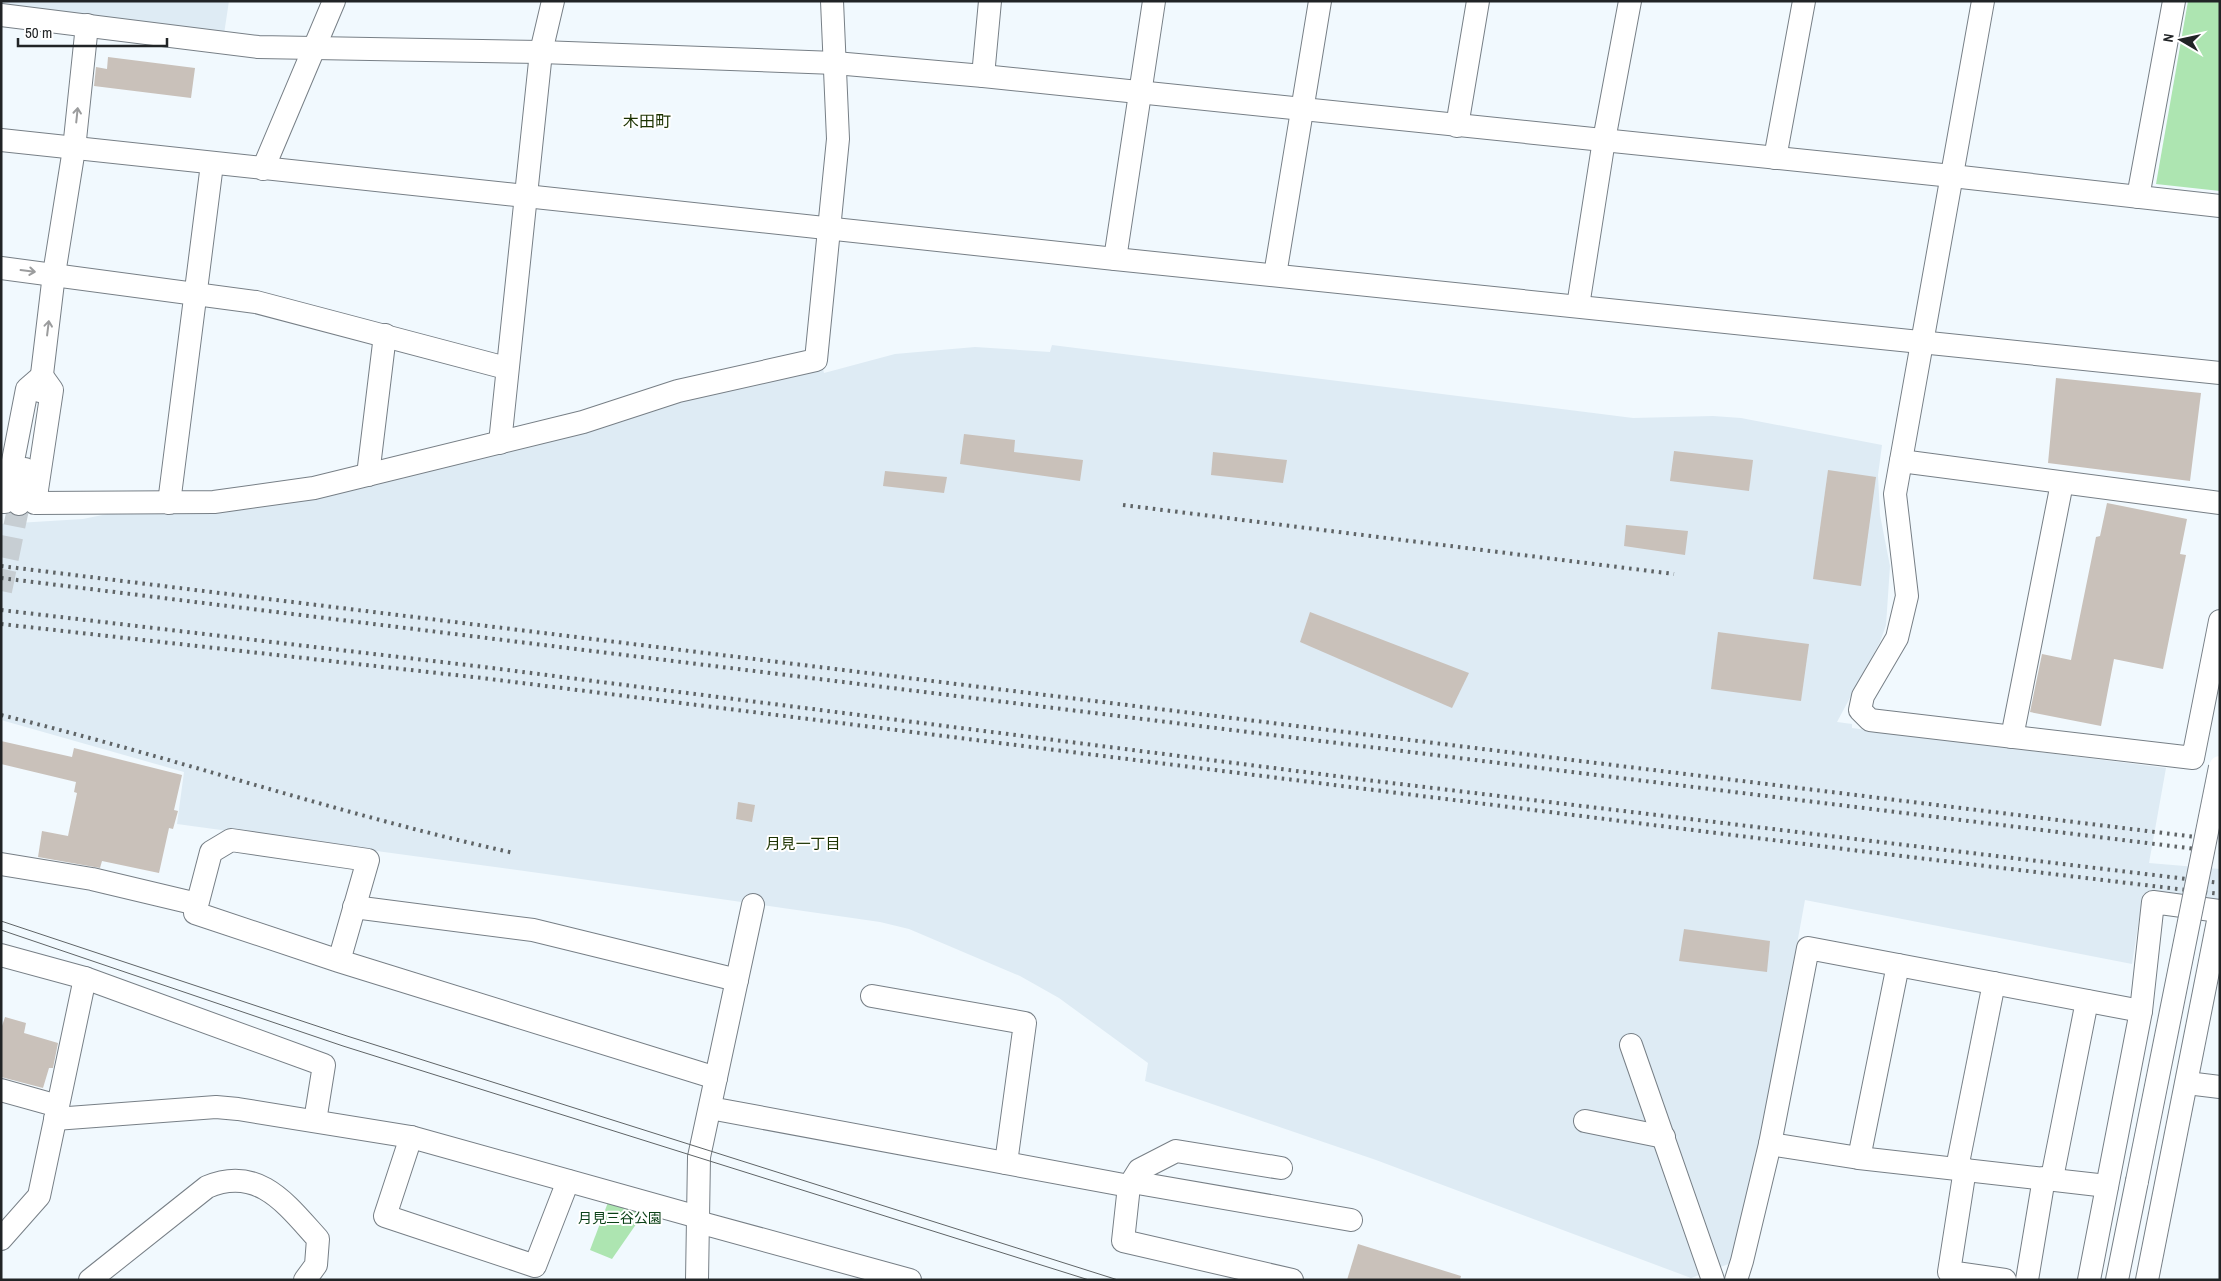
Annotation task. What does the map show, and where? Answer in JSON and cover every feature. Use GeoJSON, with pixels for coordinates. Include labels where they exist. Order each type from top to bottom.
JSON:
{"type":"FeatureCollection","features":[{"type":"Feature","properties":{"kind":"street"},"geometry":{"type":"LineString","coordinates":[[262,169],[334,1]]}},
{"type":"Feature","properties":{"kind":"street"},"geometry":{"type":"LineString","coordinates":[[500,443],[506,368],[528,197],[541,52],[553,1]]}},
{"type":"Feature","properties":{"kind":"street"},"geometry":{"type":"LineString","coordinates":[[87,25],[74,149],[54,274],[42,376],[52,390],[35,503],[214,502],[314,488],[583,422],[678,391],[816,360],[838,139],[832,1]]}},
{"type":"Feature","properties":{"kind":"street"},"geometry":{"type":"LineString","coordinates":[[983,76],[990,1]]}},
{"type":"Feature","properties":{"kind":"street"},"geometry":{"type":"LineString","coordinates":[[1115,259],[1154,1]]}},
{"type":"Feature","properties":{"kind":"street"},"geometry":{"type":"LineString","coordinates":[[1275,275],[1320,1]]}},
{"type":"Feature","properties":{"kind":"street"},"geometry":{"type":"LineString","coordinates":[[1458,126],[1478,1]]}},
{"type":"Feature","properties":{"kind":"street"},"geometry":{"type":"LineString","coordinates":[[1578,306],[1604,140],[1630,1]]}},
{"type":"Feature","properties":{"kind":"street"},"geometry":{"type":"LineString","coordinates":[[1775,158],[1804,1]]}},
{"type":"Feature","properties":{"kind":"street"},"geometry":{"type":"LineString","coordinates":[[1983,1],[1896,494],[1907,596],[1897,638],[1863,696],[1860,710],[1870,720],[2193,758],[2220,621]]}},
{"type":"Feature","properties":{"kind":"street"},"geometry":{"type":"LineString","coordinates":[[2138,197],[2174,1]]}},
{"type":"Feature","properties":{"kind":"street"},"geometry":{"type":"LineString","coordinates":[[1,15],[258,46],[541,52],[835,63],[983,76],[1604,140],[2220,206]]}},
{"type":"Feature","properties":{"kind":"street"},"geometry":{"type":"LineString","coordinates":[[1,140],[829,229],[2220,373]]}},
{"type":"Feature","properties":{"kind":"street"},"geometry":{"type":"LineString","coordinates":[[170,503],[212,164]]}},
{"type":"Feature","properties":{"kind":"street"},"geometry":{"type":"LineString","coordinates":[[1,268],[256,302],[506,368]]}},
{"type":"Feature","properties":{"kind":"street"},"geometry":{"type":"LineString","coordinates":[[368,475],[385,335]]}},
{"type":"Feature","properties":{"kind":"street"},"geometry":{"type":"LineString","coordinates":[[10,503],[5,502],[27,389],[42,376]]}},
{"type":"Feature","properties":{"kind":"street"},"geometry":{"type":"LineString","coordinates":[[1901,461],[2220,504]]}},
{"type":"Feature","properties":{"kind":"street"},"geometry":{"type":"LineString","coordinates":[[2012,737],[2062,482]]}},
{"type":"Feature","properties":{"kind":"street"},"geometry":{"type":"LineString","coordinates":[[2117,1280],[2220,767]]}},
{"type":"Feature","properties":{"kind":"street"},"geometry":{"type":"LineString","coordinates":[[339,961],[368,860],[231,840],[211,852],[195,914],[339,961],[716,1078]]}},
{"type":"Feature","properties":{"kind":"street"},"geometry":{"type":"LineString","coordinates":[[1,864],[92,879],[197,904]]}},
{"type":"Feature","properties":{"kind":"street"},"geometry":{"type":"LineString","coordinates":[[2089,1280],[2141,1011],[2152,902],[2220,911],[2147,1280]]}},
{"type":"Feature","properties":{"kind":"street"},"geometry":{"type":"LineString","coordinates":[[697,1280],[699,1157],[752,905]]}},
{"type":"Feature","properties":{"kind":"street"},"geometry":{"type":"LineString","coordinates":[[354,907],[533,930],[737,980]]}},
{"type":"Feature","properties":{"kind":"street"},"geometry":{"type":"LineString","coordinates":[[1736,1280],[1770,1144],[1808,948],[2141,1011]]}},
{"type":"Feature","properties":{"kind":"street"},"geometry":{"type":"LineString","coordinates":[[1,955],[85,978],[324,1065],[315,1121]]}},
{"type":"Feature","properties":{"kind":"street"},"geometry":{"type":"LineString","coordinates":[[1859,1158],[1898,965]]}},
{"type":"Feature","properties":{"kind":"street"},"geometry":{"type":"LineString","coordinates":[[1,1239],[39,1196],[85,978]]}},
{"type":"Feature","properties":{"kind":"street"},"geometry":{"type":"LineString","coordinates":[[1994,983],[1961,1169],[1949,1272],[2006,1280]]}},
{"type":"Feature","properties":{"kind":"street"},"geometry":{"type":"LineString","coordinates":[[872,996],[1025,1023],[1006,1163]]}},
{"type":"Feature","properties":{"kind":"street"},"geometry":{"type":"LineString","coordinates":[[2027,1280],[2087,1001]]}},
{"type":"Feature","properties":{"kind":"street"},"geometry":{"type":"LineString","coordinates":[[1631,1045],[1713,1280]]}},
{"type":"Feature","properties":{"kind":"street"},"geometry":{"type":"LineString","coordinates":[[2187,1082],[2220,1086]]}},
{"type":"Feature","properties":{"kind":"street"},"geometry":{"type":"LineString","coordinates":[[1,1090],[56,1113],[216,1107],[315,1121],[411,1138],[568,1181],[910,1280]]}},
{"type":"Feature","properties":{"kind":"street"},"geometry":{"type":"LineString","coordinates":[[710,1108],[1006,1163],[1351,1220]]}},
{"type":"Feature","properties":{"kind":"street"},"geometry":{"type":"LineString","coordinates":[[1585,1121],[1664,1137]]}},
{"type":"Feature","properties":{"kind":"street"},"geometry":{"type":"LineString","coordinates":[[411,1138],[385,1216],[535,1266],[568,1181]]}},
{"type":"Feature","properties":{"kind":"street"},"geometry":{"type":"LineString","coordinates":[[1770,1144],[1859,1158],[2107,1186]]}},
{"type":"Feature","properties":{"kind":"street"},"geometry":{"type":"LineString","coordinates":[[1281,1168],[1176,1151],[1139,1170],[1130,1184],[1123,1241],[1292,1280]]}},
{"type":"Feature","properties":{"kind":"street"},"geometry":{"type":"LineString","coordinates":[[90,1280],[207,1187],[218,1182],[235,1181],[258,1185],[276,1193],[318,1239],[316,1265],[306,1280]]}},
{"type":"Feature","properties":{"kind":"shaded area"},"geometry":{"type":"Polygon","coordinates":[[[1,1],[229,1],[224,34],[1,5],[1,1]]]}},
{"type":"Feature","properties":{"kind":"shaded area"},"geometry":{"type":"Polygon","coordinates":[[[1052,345],[1633,418],[1713,416],[1741,418],[1882,445],[1878,475],[1880,515],[1890,566],[1886,625],[1880,642],[1837,722],[1852,724],[1852,728],[2166,768],[2149,863],[2220,869],[2220,903],[2143,894],[2132,964],[1805,900],[1766,1115],[1734,1262],[1691,1278],[1376,1160],[1145,1081],[1148,1063],[1059,998],[1020,976],[909,929],[880,922],[546,874],[177,824],[184,772],[1,720],[1,524],[83,519],[122,511],[199,510],[677,400],[823,369],[824,373],[895,354],[975,347],[1050,352],[1052,345]]]}},
{"type":"Feature","properties":{"kind":"green space"},"geometry":{"type":"Polygon","coordinates":[[[2188,1],[2220,1],[2220,191],[2156,184],[2188,1]]]}},
{"type":"Feature","properties":{"kind":"green space","name":"月見三谷公園"},"geometry":{"type":"Polygon","coordinates":[[[610,1197],[648,1207],[612,1259],[590,1250],[610,1197]]]}},
{"type":"Feature","properties":{"kind":"building"},"geometry":{"type":"Polygon","coordinates":[[[108,57],[195,68],[191,98],[94,86],[96,67],[107,69],[108,57]]]}},
{"type":"Feature","properties":{"kind":"building"},"geometry":{"type":"Polygon","coordinates":[[[2056,378],[2201,393],[2190,481],[2048,463],[2056,378]]]}},
{"type":"Feature","properties":{"kind":"building"},"geometry":{"type":"Polygon","coordinates":[[[964,434],[1015,440],[1014,452],[1083,460],[1080,481],[960,464],[964,434]]]}},
{"type":"Feature","properties":{"kind":"building"},"geometry":{"type":"Polygon","coordinates":[[[1674,451],[1753,460],[1749,491],[1670,481],[1674,451]]]}},
{"type":"Feature","properties":{"kind":"building"},"geometry":{"type":"Polygon","coordinates":[[[1213,452],[1287,460],[1283,483],[1211,475],[1213,452]]]}},
{"type":"Feature","properties":{"kind":"building"},"geometry":{"type":"Polygon","coordinates":[[[1828,470],[1876,477],[1861,586],[1813,579],[1828,470]]]}},
{"type":"Feature","properties":{"kind":"building"},"geometry":{"type":"Polygon","coordinates":[[[885,471],[947,477],[944,493],[883,486],[885,471]]]}},
{"type":"Feature","properties":{"kind":"building"},"geometry":{"type":"Polygon","coordinates":[[[2107,503],[2187,519],[2180,554],[2186,555],[2163,669],[2114,659],[2101,726],[2030,712],[2042,654],[2071,660],[2096,537],[2100,536],[2107,503]]]}},
{"type":"Feature","properties":{"kind":"building"},"geometry":{"type":"Polygon","coordinates":[[[1626,525],[1688,531],[1685,555],[1624,546],[1626,525]]]}},
{"type":"Feature","properties":{"kind":"building"},"geometry":{"type":"Polygon","coordinates":[[[1310,612],[1469,673],[1452,708],[1300,642],[1310,612]]]}},
{"type":"Feature","properties":{"kind":"building"},"geometry":{"type":"Polygon","coordinates":[[[1718,632],[1809,644],[1801,701],[1711,689],[1718,632]]]}},
{"type":"Feature","properties":{"kind":"building"},"geometry":{"type":"Polygon","coordinates":[[[1,741],[72,757],[74,748],[182,775],[174,810],[178,811],[173,829],[169,828],[159,873],[102,861],[100,868],[38,857],[42,831],[68,836],[77,793],[74,792],[76,782],[1,764],[1,741]]]}},
{"type":"Feature","properties":{"kind":"building"},"geometry":{"type":"Polygon","coordinates":[[[738,802],[755,805],[752,822],[736,819],[738,802]]]}},
{"type":"Feature","properties":{"kind":"building"},"geometry":{"type":"Polygon","coordinates":[[[1684,929],[1770,941],[1767,972],[1679,961],[1684,929]]]}},
{"type":"Feature","properties":{"kind":"building"},"geometry":{"type":"Polygon","coordinates":[[[5,1017],[26,1023],[24,1033],[58,1043],[53,1068],[49,1068],[43,1088],[1,1077],[1,1029],[5,1017]]]}},
{"type":"Feature","properties":{"kind":"building"},"geometry":{"type":"Polygon","coordinates":[[[1358,1244],[1461,1276],[1460,1280],[1347,1280],[1358,1244]]]}},
{"type":"Feature","properties":{"kind":"tunnel"},"geometry":{"type":"LineString","coordinates":[[1,591],[19,504]]}},
{"type":"Feature","properties":{"kind":"tram line"},"geometry":{"type":"LineString","coordinates":[[1,921],[347,1036],[1118,1280]]}},
{"type":"Feature","properties":{"kind":"tram line"},"geometry":{"type":"LineString","coordinates":[[1,930],[343,1046],[1089,1280]]}},
{"type":"Feature","properties":{"kind":"railway"},"geometry":{"type":"LineString","coordinates":[[1123,505],[1674,574]]}},
{"type":"Feature","properties":{"kind":"railway"},"geometry":{"type":"LineString","coordinates":[[1,566],[2220,840]]}},
{"type":"Feature","properties":{"kind":"railway"},"geometry":{"type":"LineString","coordinates":[[1,578],[2220,852]]}},
{"type":"Feature","properties":{"kind":"railway"},"geometry":{"type":"LineString","coordinates":[[1,610],[484,667],[1375,781],[2220,883]]}},
{"type":"Feature","properties":{"kind":"railway"},"geometry":{"type":"LineString","coordinates":[[1,624],[482,678],[1860,851],[2220,894]]}},
{"type":"Feature","properties":{"kind":"railway"},"geometry":{"type":"LineString","coordinates":[[1,715],[65,731],[321,804],[514,853]]}},
{"type":"Feature","properties":{"kind":"district","name":"木田町"},"geometry":{"type":"Point","coordinates":[647,121]}},
{"type":"Feature","properties":{"kind":"district","name":"月見一丁目"},"geometry":{"type":"Point","coordinates":[803,843]}}]}
